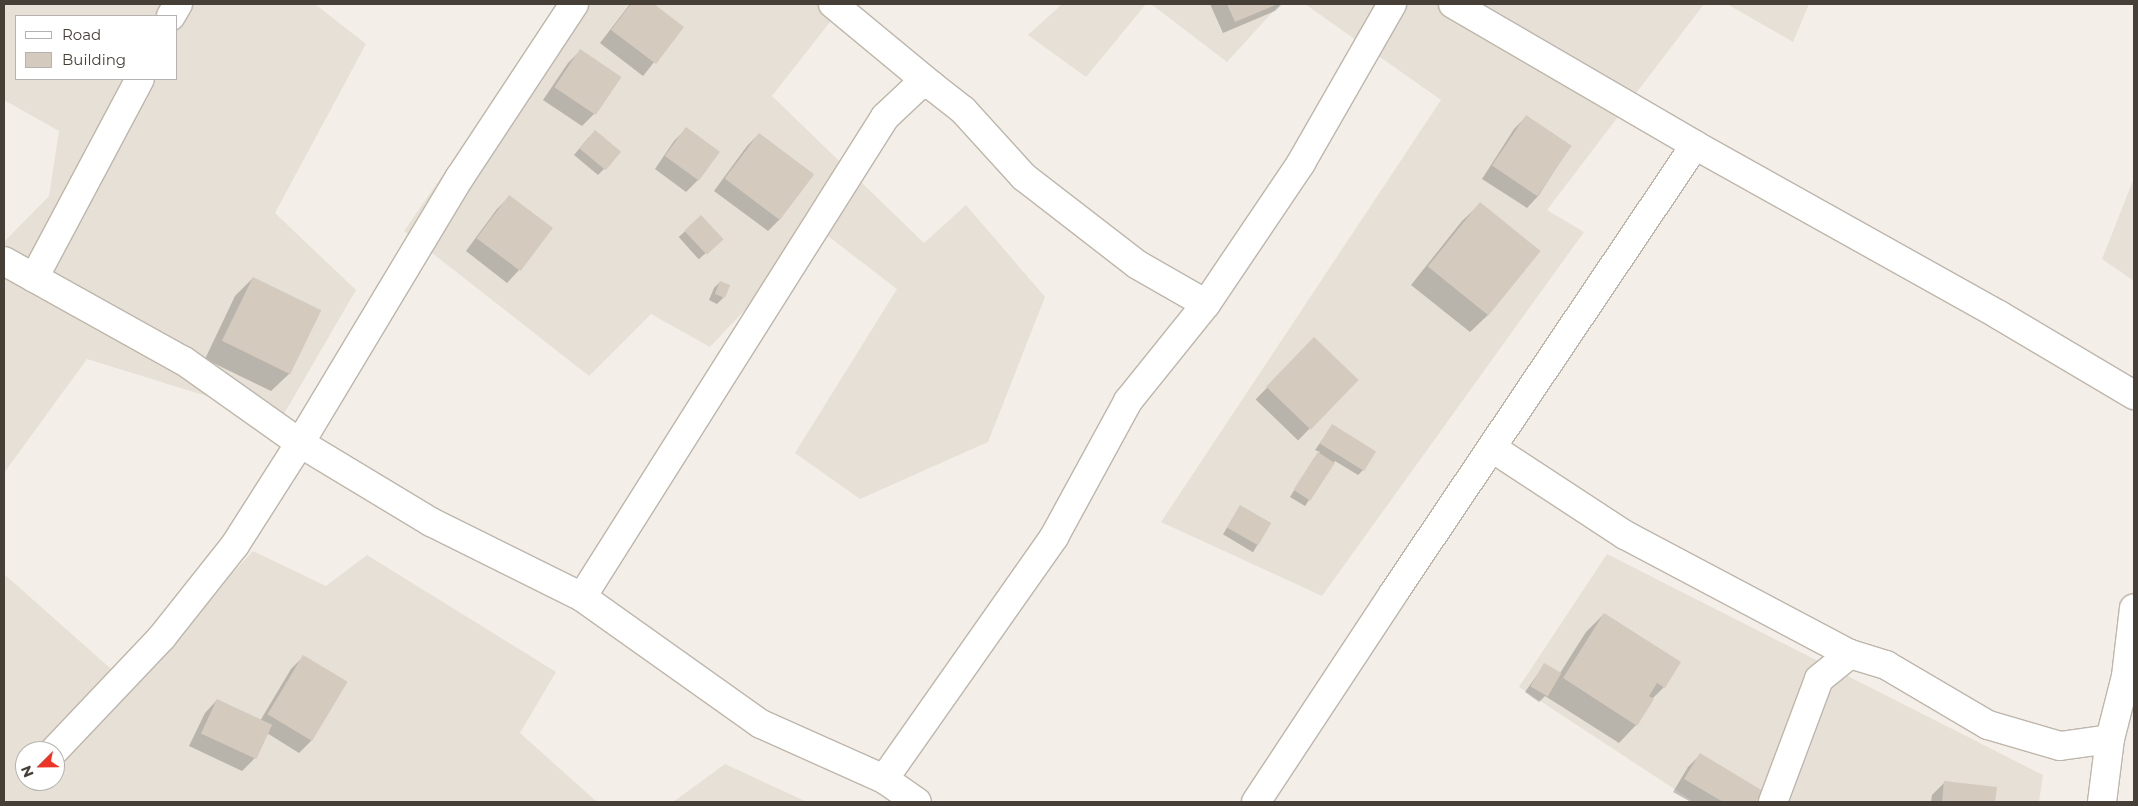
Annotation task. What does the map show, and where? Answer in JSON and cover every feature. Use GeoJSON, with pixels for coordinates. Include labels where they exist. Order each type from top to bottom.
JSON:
{"type":"FeatureCollection","features":[{"type":"Feature","properties":{"kind":"street"},"geometry":{"type":"LineString","coordinates":[[63,741],[168,630],[235,545],[300,443],[460,177],[574,4]]}},
{"type":"Feature","properties":{"kind":"street"},"geometry":{"type":"LineString","coordinates":[[833,4],[963,110],[1024,178],[1138,265],[1206,304]]}},
{"type":"Feature","properties":{"kind":"street"},"geometry":{"type":"LineString","coordinates":[[4,261],[184,361],[300,443],[431,522],[582,597],[761,724],[898,793],[1054,537],[1128,401],[1206,304],[1301,163],[1392,4]]}},
{"type":"Feature","properties":{"kind":"street"},"geometry":{"type":"LineString","coordinates":[[1453,4],[1695,145],[1999,315],[2134,395]]}},
{"type":"Feature","properties":{"kind":"street"},"geometry":{"type":"LineString","coordinates":[[34,278],[139,80]]}},
{"type":"Feature","properties":{"kind":"street"},"geometry":{"type":"LineString","coordinates":[[582,597],[885,117],[919,85],[931,85]]}},
{"type":"Feature","properties":{"kind":"street"},"geometry":{"type":"LineString","coordinates":[[1256,802],[1393,594],[1695,145]]}},
{"type":"Feature","properties":{"kind":"street"},"geometry":{"type":"LineString","coordinates":[[1492,448],[1625,535],[1850,654],[1886,665],[1988,725],[2060,746],[2110,739]]}},
{"type":"Feature","properties":{"kind":"street"},"geometry":{"type":"LineString","coordinates":[[2102,802],[2110,739],[2126,676],[2134,608]]}},
{"type":"Feature","properties":{"kind":"street"},"geometry":{"type":"LineString","coordinates":[[1773,802],[1819,679],[1850,654]]}},
{"type":"Feature","properties":{"kind":"shaded area"},"geometry":{"type":"Polygon","coordinates":[[[4,4],[315,4],[366,44],[275,213],[356,290],[281,419],[87,359],[4,473],[4,242],[49,196],[59,131],[4,100],[4,4]]]}},
{"type":"Feature","properties":{"kind":"shaded area"},"geometry":{"type":"Polygon","coordinates":[[[561,4],[844,4],[772,96],[924,243],[966,205],[1045,297],[988,442],[860,499],[795,453],[897,289],[820,230],[710,347],[651,314],[589,376],[404,231],[561,4]]]}},
{"type":"Feature","properties":{"kind":"shaded area"},"geometry":{"type":"Polygon","coordinates":[[[1062,4],[1146,4],[1086,77],[1028,35],[1062,4]]]}},
{"type":"Feature","properties":{"kind":"shaded area"},"geometry":{"type":"Polygon","coordinates":[[[1151,4],[1280,4],[1227,62],[1151,4]]]}},
{"type":"Feature","properties":{"kind":"shaded area"},"geometry":{"type":"Polygon","coordinates":[[[1305,4],[1704,4],[1547,210],[1584,232],[1322,596],[1161,522],[1441,100],[1305,4]]]}},
{"type":"Feature","properties":{"kind":"shaded area"},"geometry":{"type":"Polygon","coordinates":[[[1727,4],[1809,4],[1793,42],[1727,4]]]}},
{"type":"Feature","properties":{"kind":"shaded area"},"geometry":{"type":"Polygon","coordinates":[[[2134,178],[2134,281],[2102,259],[2134,178]]]}},
{"type":"Feature","properties":{"kind":"shaded area"},"geometry":{"type":"Polygon","coordinates":[[[253,551],[326,586],[367,555],[556,672],[520,733],[597,802],[4,802],[4,574],[128,684],[253,551]]]}},
{"type":"Feature","properties":{"kind":"shaded area"},"geometry":{"type":"Polygon","coordinates":[[[1607,554],[2043,775],[2039,802],[1694,802],[1519,687],[1607,554]]]}},
{"type":"Feature","properties":{"kind":"shaded area"},"geometry":{"type":"Polygon","coordinates":[[[725,764],[807,802],[673,802],[725,764]]]}},
{"type":"Feature","properties":{"kind":"building"},"geometry":{"type":"Polygon","coordinates":[[[631,4],[654,4],[684,27],[656,64],[611,30],[631,4]]]}},
{"type":"Feature","properties":{"kind":"building"},"geometry":{"type":"Polygon","coordinates":[[[1227,4],[1278,4],[1235,22],[1227,4]]]}},
{"type":"Feature","properties":{"kind":"building"},"geometry":{"type":"Polygon","coordinates":[[[580,49],[621,77],[596,115],[554,87],[580,49]]]}},
{"type":"Feature","properties":{"kind":"building"},"geometry":{"type":"Polygon","coordinates":[[[1526,115],[1572,146],[1537,196],[1492,166],[1526,115]]]}},
{"type":"Feature","properties":{"kind":"building"},"geometry":{"type":"Polygon","coordinates":[[[686,127],[720,152],[699,181],[665,156],[686,127]]]}},
{"type":"Feature","properties":{"kind":"building"},"geometry":{"type":"Polygon","coordinates":[[[595,130],[621,152],[606,170],[580,148],[595,130]]]}},
{"type":"Feature","properties":{"kind":"building"},"geometry":{"type":"Polygon","coordinates":[[[759,133],[814,175],[780,220],[725,179],[759,133]]]}},
{"type":"Feature","properties":{"kind":"building"},"geometry":{"type":"Polygon","coordinates":[[[509,195],[553,228],[520,271],[477,238],[509,195]]]}},
{"type":"Feature","properties":{"kind":"building"},"geometry":{"type":"Polygon","coordinates":[[[1480,202],[1541,251],[1488,316],[1428,267],[1480,202]]]}},
{"type":"Feature","properties":{"kind":"building"},"geometry":{"type":"Polygon","coordinates":[[[701,215],[724,239],[707,255],[684,231],[701,215]]]}},
{"type":"Feature","properties":{"kind":"building"},"geometry":{"type":"Polygon","coordinates":[[[253,277],[321,310],[290,374],[222,341],[253,277]]]}},
{"type":"Feature","properties":{"kind":"building"},"geometry":{"type":"Polygon","coordinates":[[[720,281],[730,285],[725,298],[715,294],[720,281]]]}},
{"type":"Feature","properties":{"kind":"building"},"geometry":{"type":"Polygon","coordinates":[[[1314,337],[1359,380],[1311,430],[1266,387],[1314,337]]]}},
{"type":"Feature","properties":{"kind":"building"},"geometry":{"type":"Polygon","coordinates":[[[1332,424],[1376,452],[1364,471],[1320,444],[1332,424]]]}},
{"type":"Feature","properties":{"kind":"building"},"geometry":{"type":"Polygon","coordinates":[[[1318,452],[1335,463],[1310,501],[1293,490],[1318,452]]]}},
{"type":"Feature","properties":{"kind":"building"},"geometry":{"type":"Polygon","coordinates":[[[1240,505],[1271,523],[1258,546],[1227,528],[1240,505]]]}},
{"type":"Feature","properties":{"kind":"building"},"geometry":{"type":"Polygon","coordinates":[[[1604,613],[1681,662],[1665,688],[1657,683],[1649,696],[1654,699],[1637,726],[1563,678],[1604,613]]]}},
{"type":"Feature","properties":{"kind":"building"},"geometry":{"type":"Polygon","coordinates":[[[303,655],[348,682],[312,741],[267,714],[303,655]]]}},
{"type":"Feature","properties":{"kind":"building"},"geometry":{"type":"Polygon","coordinates":[[[1544,663],[1561,673],[1548,696],[1530,686],[1544,663]]]}},
{"type":"Feature","properties":{"kind":"building"},"geometry":{"type":"Polygon","coordinates":[[[217,699],[272,725],[256,759],[201,733],[217,699]]]}},
{"type":"Feature","properties":{"kind":"building"},"geometry":{"type":"Polygon","coordinates":[[[1700,753],[1763,791],[1757,802],[1723,802],[1684,779],[1700,753]]]}},
{"type":"Feature","properties":{"kind":"building"},"geometry":{"type":"Polygon","coordinates":[[[1944,781],[1997,787],[1995,802],[1942,802],[1944,781]]]}}]}
